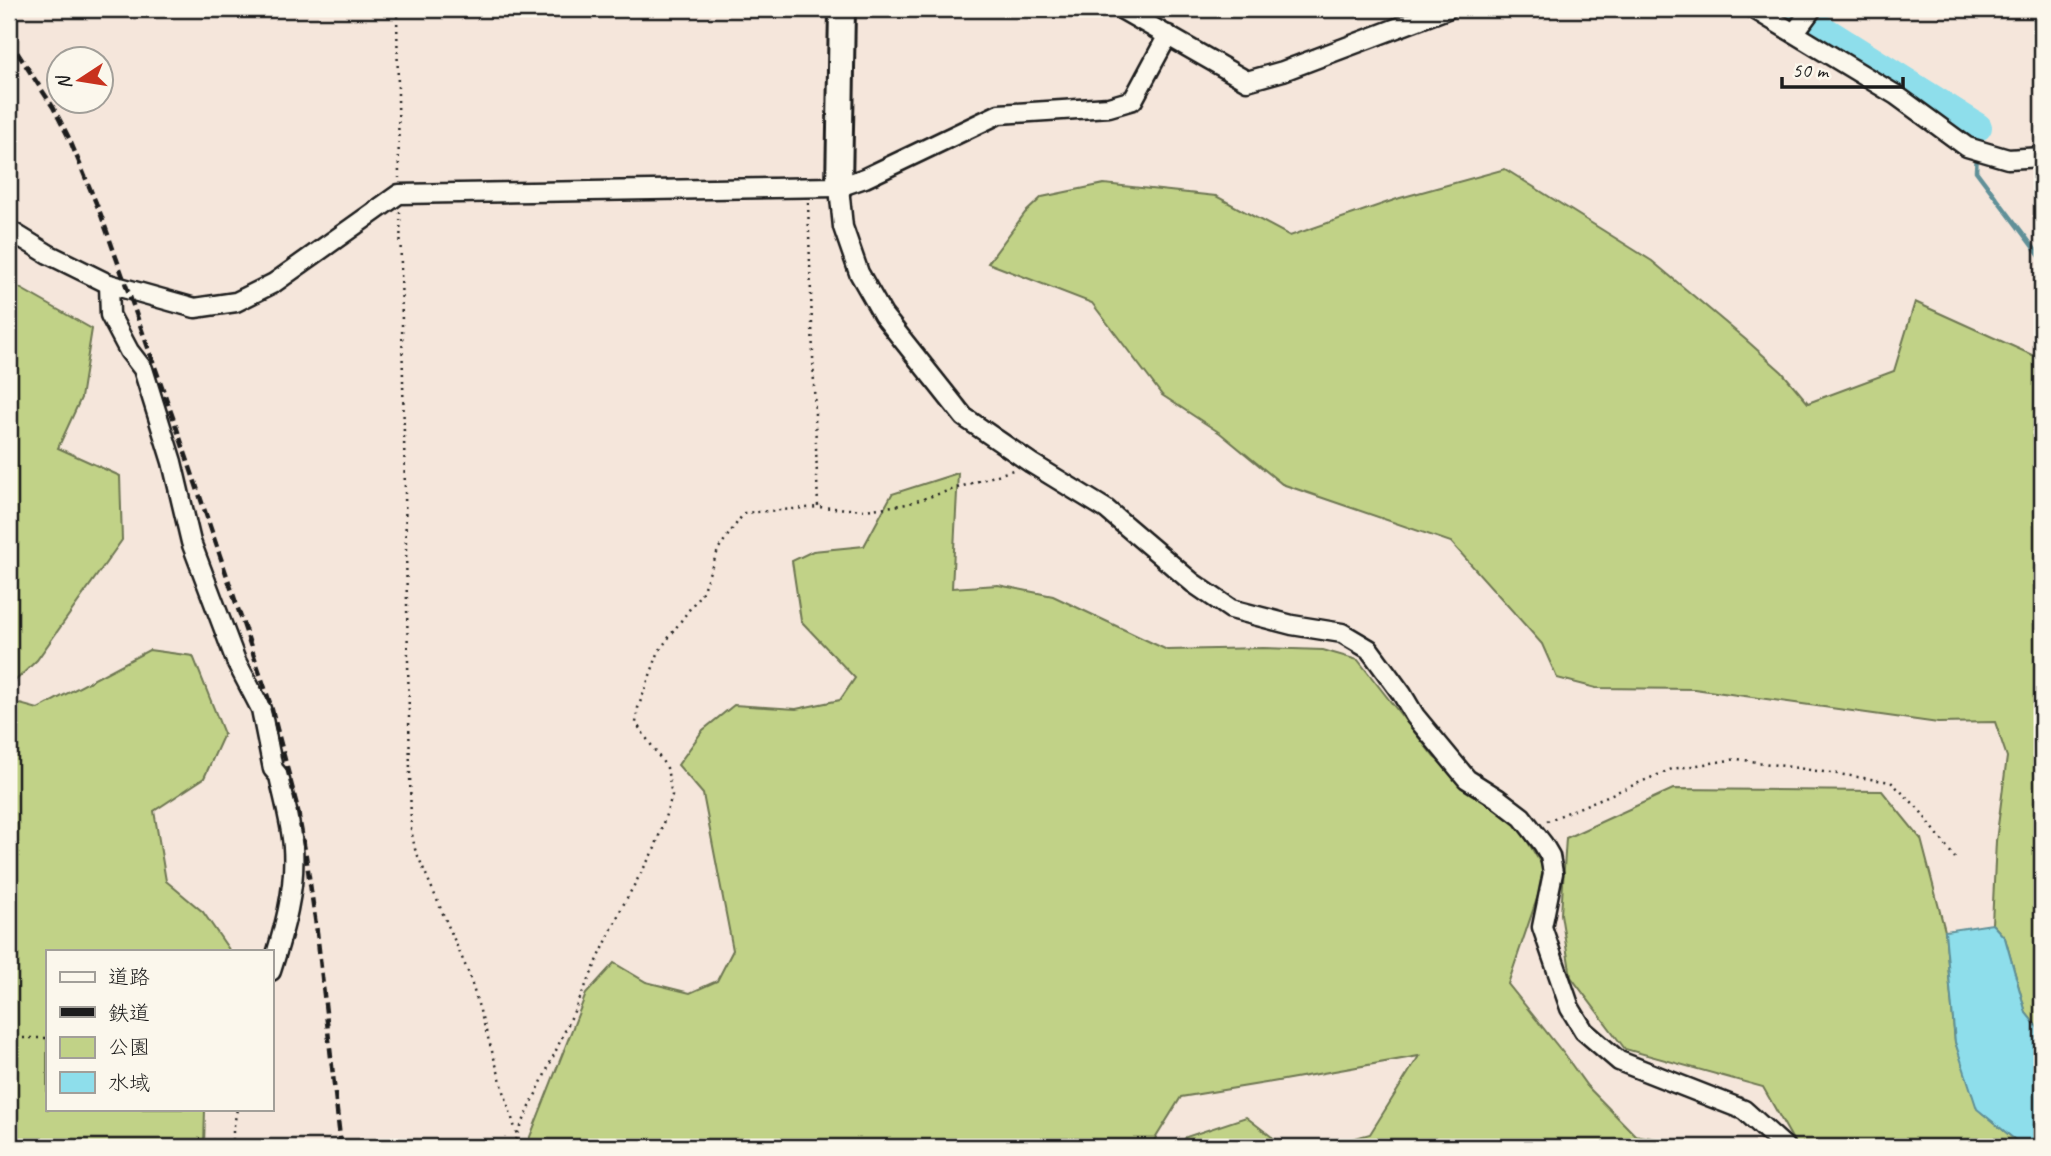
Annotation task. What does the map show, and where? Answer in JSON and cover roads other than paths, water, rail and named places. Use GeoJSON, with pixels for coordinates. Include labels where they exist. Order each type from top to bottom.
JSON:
{"type":"FeatureCollection","features":[{"type":"Feature","properties":{"kind":"street"},"geometry":{"type":"LineString","coordinates":[[842,9],[839,187],[843,227],[859,273],[883,315],[964,416],[1031,463],[1107,509],[1193,583],[1231,609],[1292,625],[1342,633],[1370,649],[1415,716],[1466,779],[1510,807],[1531,828],[1550,856],[1553,873],[1542,927],[1570,1008],[1584,1031],[1619,1061],[1744,1110],[1785,1147]]}},
{"type":"Feature","properties":{"kind":"street"},"geometry":{"type":"LineString","coordinates":[[1121,9],[1247,81],[1283,71],[1447,9]]}},
{"type":"Feature","properties":{"kind":"street"},"geometry":{"type":"LineString","coordinates":[[1754,9],[1896,95],[1967,147],[2008,159],[2042,157]]}},
{"type":"Feature","properties":{"kind":"street"},"geometry":{"type":"LineString","coordinates":[[1795,32],[1812,9]]}},
{"type":"Feature","properties":{"kind":"street"},"geometry":{"type":"LineString","coordinates":[[9,230],[48,254],[109,284],[195,308],[236,302],[274,284],[399,194],[839,187],[865,178],[999,114],[1109,107],[1133,100],[1168,34]]}},
{"type":"Feature","properties":{"kind":"street"},"geometry":{"type":"LineString","coordinates":[[109,284],[110,315],[129,351],[143,369],[172,461],[191,542],[236,661],[261,709],[273,769],[279,776],[292,835],[293,863],[289,906],[273,964]]}},
{"type":"Feature","properties":{"kind":"water"},"geometry":{"type":"Polygon","coordinates":[[[1992,924],[2005,938],[2026,1013],[2042,1033],[2042,1147],[2024,1147],[1977,1109],[1955,1042],[1945,931],[1992,924]]]}},
{"type":"Feature","properties":{"kind":"waterway"},"geometry":{"type":"LineString","coordinates":[[1791,9],[1978,127]]}},
{"type":"Feature","properties":{"kind":"waterway"},"geometry":{"type":"LineString","coordinates":[[1977,144],[1978,127]]}},
{"type":"Feature","properties":{"kind":"waterway"},"geometry":{"type":"LineString","coordinates":[[1977,153],[1976,171],[2042,259]]}},
{"type":"Feature","properties":{"kind":"railway"},"geometry":{"type":"LineString","coordinates":[[9,40],[53,107],[101,215],[271,706],[297,806],[306,856],[341,1147]]}}]}
